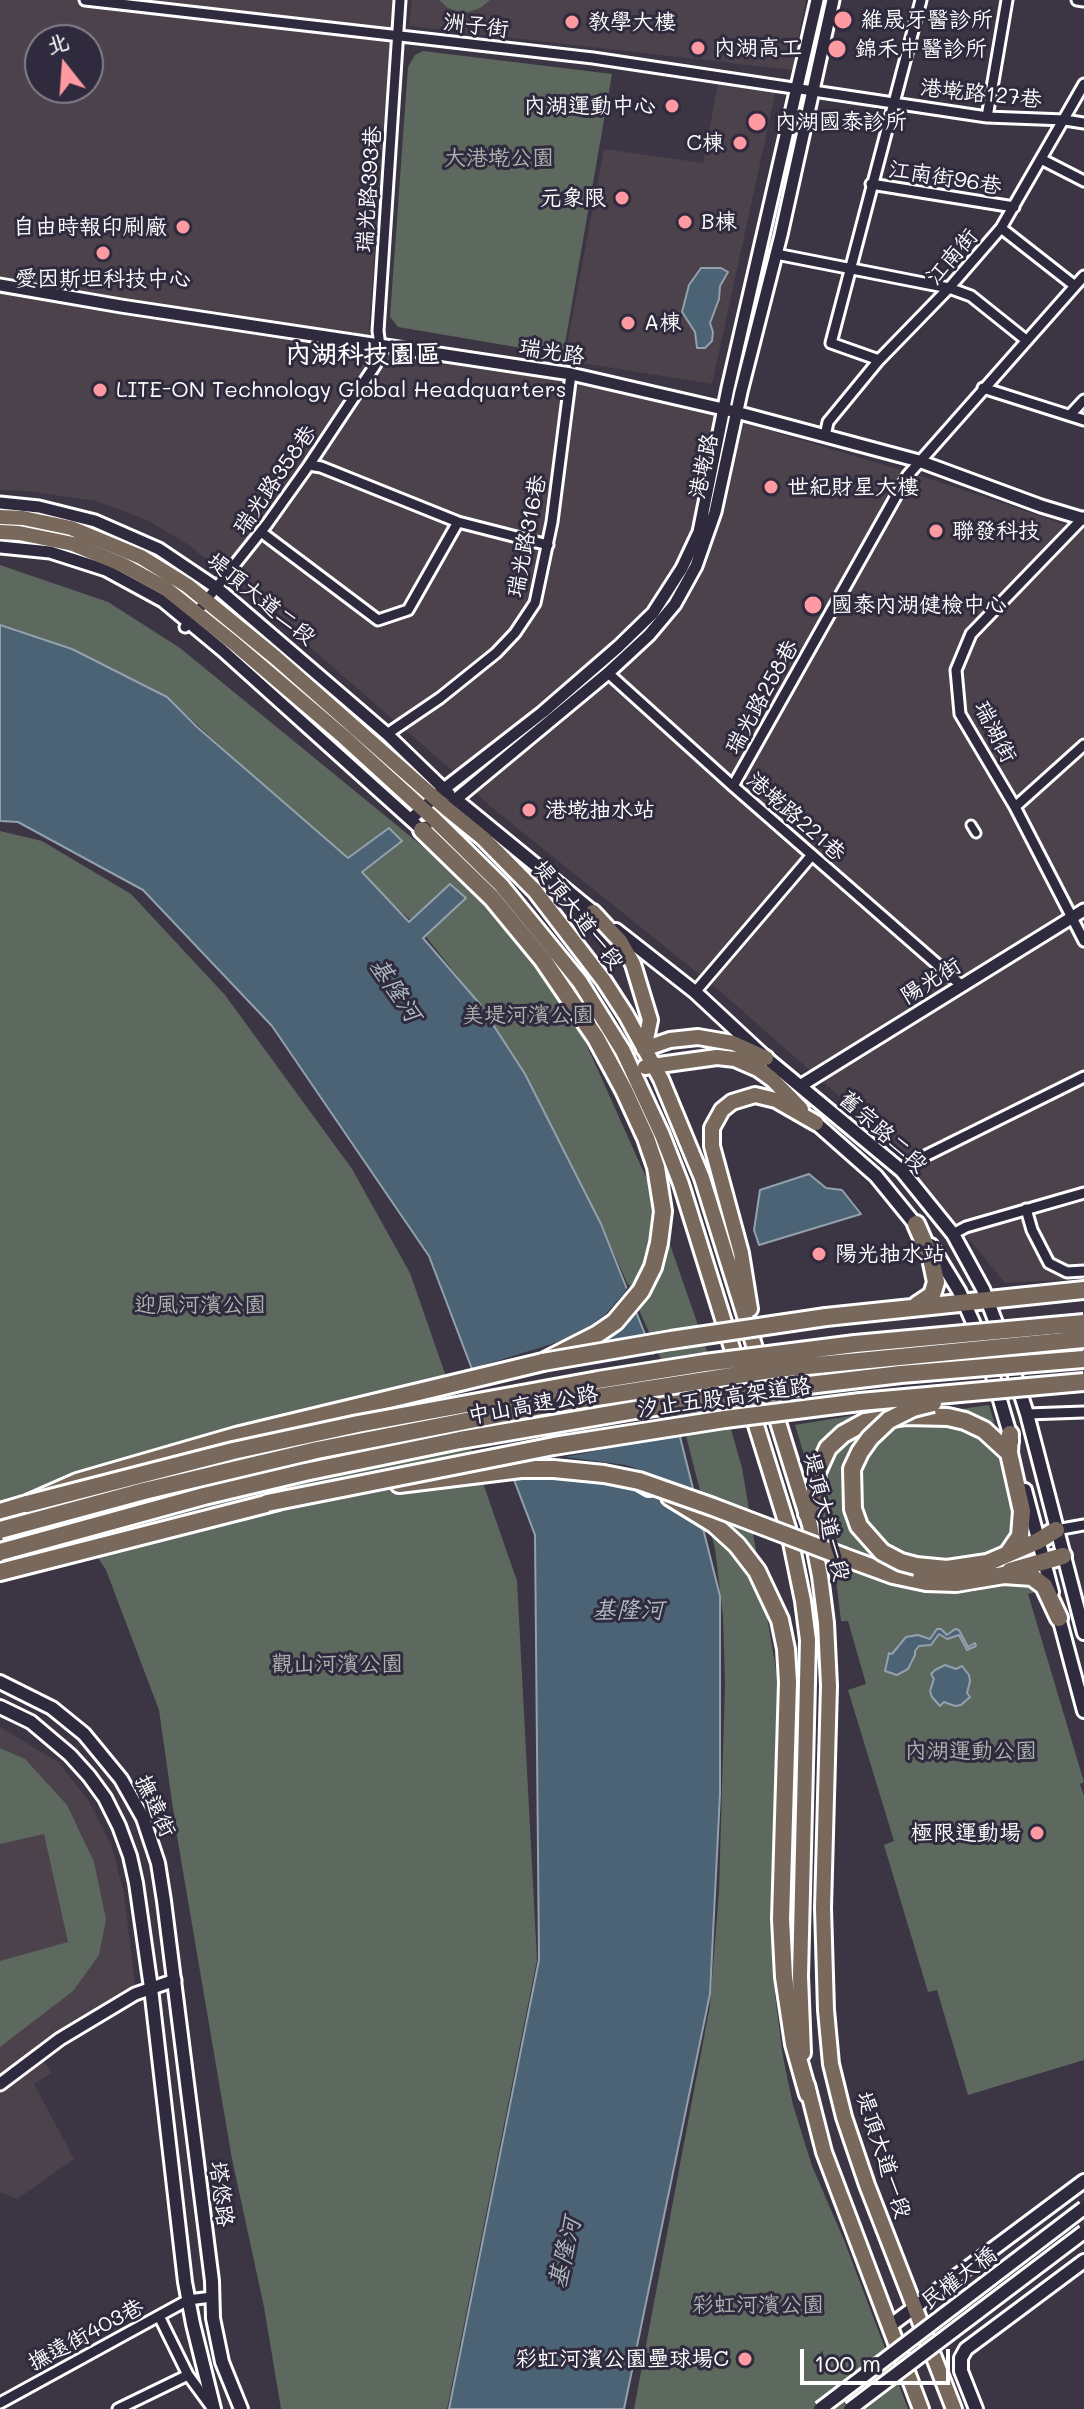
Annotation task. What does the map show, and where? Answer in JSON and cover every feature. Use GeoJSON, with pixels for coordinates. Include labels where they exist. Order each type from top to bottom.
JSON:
{"type":"FeatureCollection","features":[{"type":"Feature","properties":{"kind":"highway","name":"堤頂大道二段"},"geometry":{"type":"LineString","coordinates":[[0,517],[23,518],[71,528],[141,557],[188,586],[445,799]]}},
{"type":"Feature","properties":{"kind":"highway"},"geometry":{"type":"LineString","coordinates":[[0,532],[73,544],[123,565],[165,588],[190,621],[344,737],[513,921],[575,1004],[596,1038],[646,1138],[656,1167],[663,1211],[653,1267],[628,1308],[596,1335],[543,1362]]}},
{"type":"Feature","properties":{"kind":"highway","name":"堤頂大道一段"},"geometry":{"type":"LineString","coordinates":[[445,799],[535,891],[604,981],[654,1066],[702,1178],[807,1514],[820,1576],[829,1686],[823,1908],[831,2064],[844,2117],[867,2185],[954,2409]]}},
{"type":"Feature","properties":{"kind":"highway","name":"堤頂大道一段"},"geometry":{"type":"LineString","coordinates":[[423,820],[501,885],[580,982],[632,1069],[681,1184],[788,1528],[803,1601],[808,1640],[800,1976],[801,2040],[808,2094],[824,2152],[921,2409]]}},
{"type":"Feature","properties":{"kind":"highway"},"geometry":{"type":"LineString","coordinates":[[593,912],[620,941],[633,964],[650,1020],[644,1049]]}},
{"type":"Feature","properties":{"kind":"highway"},"geometry":{"type":"LineString","coordinates":[[644,1049],[670,1040],[698,1037],[733,1043],[766,1058]]}},
{"type":"Feature","properties":{"kind":"highway"},"geometry":{"type":"LineString","coordinates":[[632,1069],[708,1058],[735,1059],[772,1079],[816,1123]]}},
{"type":"Feature","properties":{"kind":"highway"},"geometry":{"type":"LineString","coordinates":[[760,1364],[741,1253],[712,1146],[712,1128],[722,1110],[732,1102],[755,1095],[776,1100],[816,1123]]}},
{"type":"Feature","properties":{"kind":"highway"},"geometry":{"type":"LineString","coordinates":[[904,1309],[926,1301],[935,1290],[935,1271],[916,1224]]}},
{"type":"Feature","properties":{"kind":"highway"},"geometry":{"type":"LineString","coordinates":[[27,1504],[77,1482],[236,1436],[543,1362],[826,1317],[1084,1290]]}},
{"type":"Feature","properties":{"kind":"highway","name":"汐止五股高架道路"},"geometry":{"type":"LineString","coordinates":[[0,1512],[233,1451],[556,1387],[825,1347],[1084,1323]]}},
{"type":"Feature","properties":{"kind":"highway","name":"中山高速公路"},"geometry":{"type":"LineString","coordinates":[[0,1530],[144,1491],[317,1450],[527,1409],[777,1369],[1084,1339]]}},
{"type":"Feature","properties":{"kind":"highway","name":"中山高速公路"},"geometry":{"type":"LineString","coordinates":[[0,1552],[204,1496],[460,1440],[775,1389],[901,1374],[1084,1359]]}},
{"type":"Feature","properties":{"kind":"highway","name":"汐止五股高架道路"},"geometry":{"type":"LineString","coordinates":[[0,1572],[329,1489],[601,1438],[815,1407],[1084,1382]]}},
{"type":"Feature","properties":{"kind":"highway"},"geometry":{"type":"LineString","coordinates":[[996,1388],[913,1408],[889,1420],[870,1438],[852,1469],[853,1509],[859,1526],[882,1552],[901,1562],[947,1569],[987,1563],[1056,1530]]}},
{"type":"Feature","properties":{"kind":"highway"},"geometry":{"type":"LineString","coordinates":[[807,1514],[814,1497],[817,1472],[828,1448],[843,1434],[865,1422],[905,1416],[948,1417],[984,1430],[1009,1453]]}},
{"type":"Feature","properties":{"kind":"highway"},"geometry":{"type":"LineString","coordinates":[[1008,1553],[1020,1536],[1022,1511],[1009,1453],[1010,1434]]}},
{"type":"Feature","properties":{"kind":"highway"},"geometry":{"type":"LineString","coordinates":[[267,1503],[466,1474],[521,1469],[575,1471],[639,1481],[911,1580],[956,1583],[1015,1574],[1032,1577],[1044,1586],[1059,1618]]}},
{"type":"Feature","properties":{"kind":"highway"},"geometry":{"type":"LineString","coordinates":[[639,1481],[685,1505],[714,1524],[737,1545],[757,1571],[780,1620],[788,1682],[781,1919],[784,1977],[794,2044],[808,2094]]}},
{"type":"Feature","properties":{"kind":"highway"},"geometry":{"type":"LineString","coordinates":[[990,1577],[1063,1556]]}},
{"type":"Feature","properties":{"kind":"main road","name":"舊宗路二段"},"geometry":{"type":"LineString","coordinates":[[445,799],[695,992],[766,1058],[902,1171],[953,1234],[988,1301],[1027,1414],[1084,1633]]}},
{"type":"Feature","properties":{"kind":"main road","name":"舊宗路二段"},"geometry":{"type":"LineString","coordinates":[[816,1123],[876,1176],[916,1224],[947,1268],[965,1303],[989,1362],[1084,1711]]}},
{"type":"Feature","properties":{"kind":"main road","name":"撫遠街"},"geometry":{"type":"LineString","coordinates":[[0,1682],[52,1708],[84,1734],[121,1779],[143,1818],[158,1863],[175,1980]]}},
{"type":"Feature","properties":{"kind":"main road","name":"撫遠街"},"geometry":{"type":"LineString","coordinates":[[0,1707],[31,1722],[70,1755],[105,1798],[130,1856],[151,1988]]}},
{"type":"Feature","properties":{"kind":"main road","name":"塔悠路"},"geometry":{"type":"LineString","coordinates":[[175,1980],[213,2318],[222,2362],[241,2409]]}},
{"type":"Feature","properties":{"kind":"main road","name":"塔悠路"},"geometry":{"type":"LineString","coordinates":[[151,1988],[188,2300],[213,2409]]}},
{"type":"Feature","properties":{"kind":"main road"},"geometry":{"type":"LineString","coordinates":[[891,2325],[1084,2181]]}},
{"type":"Feature","properties":{"kind":"main road","name":"民權大橋"},"geometry":{"type":"LineString","coordinates":[[820,2409],[1084,2208]]}},
{"type":"Feature","properties":{"kind":"main road","name":"民權大橋"},"geometry":{"type":"LineString","coordinates":[[850,2409],[1084,2232]]}},
{"type":"Feature","properties":{"kind":"main road"},"geometry":{"type":"LineString","coordinates":[[976,2409],[961,2371],[961,2358],[966,2349],[1084,2261]]}},
{"type":"Feature","properties":{"kind":"street","name":"洲子街"},"geometry":{"type":"LineString","coordinates":[[85,0],[593,58],[813,90]]}},
{"type":"Feature","properties":{"kind":"street","name":"瑞光路393巷"},"geometry":{"type":"LineString","coordinates":[[380,346],[378,331],[400,0]]}},
{"type":"Feature","properties":{"kind":"street","name":"港墘路"},"geometry":{"type":"LineString","coordinates":[[445,799],[608,673],[649,635],[675,604],[696,566],[715,512],[730,410],[817,0]]}},
{"type":"Feature","properties":{"kind":"street","name":"港墘路"},"geometry":{"type":"LineString","coordinates":[[423,820],[600,664],[653,613],[682,568],[699,532],[730,410],[776,254],[833,0]]}},
{"type":"Feature","properties":{"kind":"street"},"geometry":{"type":"LineString","coordinates":[[893,102],[921,0]]}},
{"type":"Feature","properties":{"kind":"street"},"geometry":{"type":"LineString","coordinates":[[987,117],[1007,0]]}},
{"type":"Feature","properties":{"kind":"street"},"geometry":{"type":"LineString","coordinates":[[1077,0],[1084,1]]}},
{"type":"Feature","properties":{"kind":"street","name":"江南街"},"geometry":{"type":"LineString","coordinates":[[825,436],[828,422],[879,360],[949,288],[1001,228],[1084,84]]}},
{"type":"Feature","properties":{"kind":"street","name":"港墘路127巷"},"geometry":{"type":"LineString","coordinates":[[813,90],[987,117],[1084,123]]}},
{"type":"Feature","properties":{"kind":"street","name":"港墘路127巷"},"geometry":{"type":"LineString","coordinates":[[879,360],[831,343],[893,102]]}},
{"type":"Feature","properties":{"kind":"street"},"geometry":{"type":"LineString","coordinates":[[1041,159],[1084,181]]}},
{"type":"Feature","properties":{"kind":"street","name":"江南街96巷"},"geometry":{"type":"LineString","coordinates":[[871,184],[1014,207]]}},
{"type":"Feature","properties":{"kind":"street"},"geometry":{"type":"LineString","coordinates":[[1001,228],[1075,286]]}},
{"type":"Feature","properties":{"kind":"street"},"geometry":{"type":"LineString","coordinates":[[776,254],[949,288],[971,296],[1026,340]]}},
{"type":"Feature","properties":{"kind":"street","name":"瑞光路258巷"},"geometry":{"type":"LineString","coordinates":[[733,786],[908,475],[1084,276]]}},
{"type":"Feature","properties":{"kind":"street","name":"瑞光路"},"geometry":{"type":"LineString","coordinates":[[0,285],[571,374],[730,410],[919,461],[1041,506],[1084,518]]}},
{"type":"Feature","properties":{"kind":"street","name":"瑞光路358巷"},"geometry":{"type":"LineString","coordinates":[[190,621],[261,532],[309,465],[376,364],[380,346]]}},
{"type":"Feature","properties":{"kind":"street","name":"瑞光路316巷"},"geometry":{"type":"LineString","coordinates":[[387,734],[440,698],[496,653],[515,633],[535,603],[548,545],[571,374]]}},
{"type":"Feature","properties":{"kind":"street"},"geometry":{"type":"LineString","coordinates":[[983,388],[1084,420]]}},
{"type":"Feature","properties":{"kind":"street"},"geometry":{"type":"LineString","coordinates":[[1070,415],[1084,400]]}},
{"type":"Feature","properties":{"kind":"street"},"geometry":{"type":"LineString","coordinates":[[309,465],[321,467],[458,522],[548,545]]}},
{"type":"Feature","properties":{"kind":"street","name":"堤頂大道二段"},"geometry":{"type":"LineString","coordinates":[[0,503],[39,507],[95,521],[159,549],[217,588],[387,734],[445,799]]}},
{"type":"Feature","properties":{"kind":"street","name":"瑞湖街"},"geometry":{"type":"LineString","coordinates":[[1084,518],[971,634],[956,670],[960,714],[1015,807],[1084,941]]}},
{"type":"Feature","properties":{"kind":"street"},"geometry":{"type":"LineString","coordinates":[[261,532],[378,620],[408,610],[458,522]]}},
{"type":"Feature","properties":{"kind":"street"},"geometry":{"type":"LineString","coordinates":[[0,547],[50,552],[106,570],[163,601],[190,621]]}},
{"type":"Feature","properties":{"kind":"street","name":"港墘路221巷"},"geometry":{"type":"LineString","coordinates":[[608,673],[962,986]]}},
{"type":"Feature","properties":{"kind":"street"},"geometry":{"type":"LineString","coordinates":[[1015,807],[1084,745]]}},
{"type":"Feature","properties":{"kind":"street"},"geometry":{"type":"LineString","coordinates":[[970,825],[976,833]]}},
{"type":"Feature","properties":{"kind":"street"},"geometry":{"type":"LineString","coordinates":[[695,992],[812,855]]}},
{"type":"Feature","properties":{"kind":"street","name":"陽光街"},"geometry":{"type":"LineString","coordinates":[[800,1086],[1084,910]]}},
{"type":"Feature","properties":{"kind":"street"},"geometry":{"type":"LineString","coordinates":[[902,1171],[909,1164],[1084,1077]]}},
{"type":"Feature","properties":{"kind":"street"},"geometry":{"type":"LineString","coordinates":[[953,1234],[966,1227],[1084,1193]]}},
{"type":"Feature","properties":{"kind":"street"},"geometry":{"type":"LineString","coordinates":[[1026,1209],[1032,1230],[1049,1263],[1067,1272],[1084,1271]]}},
{"type":"Feature","properties":{"kind":"street"},"geometry":{"type":"LineString","coordinates":[[1027,1414],[1084,1412]]}},
{"type":"Feature","properties":{"kind":"street"},"geometry":{"type":"LineString","coordinates":[[1056,1530],[1084,1525]]}},
{"type":"Feature","properties":{"kind":"street"},"geometry":{"type":"LineString","coordinates":[[0,2084],[60,2039],[135,1994],[175,1980]]}},
{"type":"Feature","properties":{"kind":"street"},"geometry":{"type":"LineString","coordinates":[[188,2300],[212,2297]]}},
{"type":"Feature","properties":{"kind":"street","name":"撫遠街403巷"},"geometry":{"type":"LineString","coordinates":[[0,2403],[188,2300]]}},
{"type":"Feature","properties":{"kind":"street"},"geometry":{"type":"LineString","coordinates":[[159,2316],[188,2375],[213,2409]]}},
{"type":"Feature","properties":{"kind":"street"},"geometry":{"type":"LineString","coordinates":[[118,2409],[188,2375]]}},
{"type":"Feature","properties":{"kind":"shaded area","name":"內湖科技園區"},"geometry":{"type":"Polygon","coordinates":[[[0,0],[393,0],[368,344],[397,354],[596,385],[748,424],[940,482],[1084,531],[1084,1279],[1005,1283],[923,1183],[866,1120],[720,991],[490,806],[229,577],[187,544],[147,520],[96,501],[0,490],[0,0]]]}},
{"type":"Feature","properties":{"kind":"shaded area","name":"內湖高工"},"geometry":{"type":"Polygon","coordinates":[[[412,0],[806,0],[792,70],[409,26],[412,0]]]}},
{"type":"Feature","properties":{"kind":"shaded area"},"geometry":{"type":"Polygon","coordinates":[[[718,83],[776,90],[712,384],[564,360],[604,149],[703,163],[718,83]]]}},
{"type":"Feature","properties":{"kind":"shaded area"},"geometry":{"type":"Polygon","coordinates":[[[0,1727],[58,1762],[89,1801],[112,1847],[124,1894],[135,1986],[0,2073],[0,1727]]]}},
{"type":"Feature","properties":{"kind":"shaded area"},"geometry":{"type":"Polygon","coordinates":[[[43,2060],[52,2073],[34,2084],[74,2159],[17,2199],[0,2192],[0,2091],[43,2060]]]}},
{"type":"Feature","properties":{"kind":"green space"},"geometry":{"type":"Polygon","coordinates":[[[439,0],[490,0],[480,8],[458,12],[439,0]]]}},
{"type":"Feature","properties":{"kind":"green space","name":"大港墘公園"},"geometry":{"type":"Polygon","coordinates":[[[423,51],[612,74],[563,355],[398,327],[390,317],[408,67],[415,55],[423,51]]]}},
{"type":"Feature","properties":{"kind":"green space"},"geometry":{"type":"Polygon","coordinates":[[[0,565],[108,602],[180,648],[427,850],[490,907],[529,955],[579,1028],[649,1184],[717,1380],[742,1468],[782,1705],[775,1995],[783,2057],[793,2105],[812,2166],[844,2240],[908,2409],[634,2409],[710,2005],[719,1891],[725,1684],[723,1616],[715,1549],[674,1389],[601,1224],[525,1074],[479,1003],[419,928],[167,697],[0,642],[0,565]]]}},
{"type":"Feature","properties":{"kind":"green space"},"geometry":{"type":"Polygon","coordinates":[[[0,831],[42,841],[131,894],[225,995],[352,1169],[410,1273],[517,1581],[537,1960],[447,2409],[281,2409],[264,2307],[232,2159],[177,1836],[159,1710],[106,1570],[93,1550],[39,1552],[0,1560],[0,831]]]}},
{"type":"Feature","properties":{"kind":"green space"},"geometry":{"type":"Polygon","coordinates":[[[989,1405],[1019,1504],[1007,1554],[952,1566],[902,1558],[877,1537],[865,1515],[861,1480],[866,1460],[888,1433],[903,1424],[927,1414],[989,1405]]]}},
{"type":"Feature","properties":{"kind":"green space"},"geometry":{"type":"Polygon","coordinates":[[[905,1407],[853,1467],[852,1510],[894,1572],[832,1547],[795,1425],[905,1407]]]}},
{"type":"Feature","properties":{"kind":"green space","name":"內湖運動公園"},"geometry":{"type":"Polygon","coordinates":[[[834,1563],[919,1591],[971,1592],[1021,1580],[1036,1592],[1028,1594],[1084,1782],[1080,1784],[1084,1796],[1084,2060],[968,2095],[937,1990],[928,1992],[884,1845],[894,1841],[848,1690],[866,1684],[848,1621],[841,1621],[834,1563]]]}},
{"type":"Feature","properties":{"kind":"green space"},"geometry":{"type":"Polygon","coordinates":[[[0,1748],[25,1759],[67,1805],[94,1862],[106,1919],[99,1955],[73,1991],[0,2047],[0,1961],[68,1942],[44,1834],[0,1844],[0,1748]]]}},
{"type":"Feature","properties":{"kind":"water"},"geometry":{"type":"Polygon","coordinates":[[[701,268],[721,268],[728,272],[720,286],[719,299],[710,323],[712,341],[705,348],[697,348],[695,332],[682,312],[689,285],[701,268]]]}},
{"type":"Feature","properties":{"kind":"water","name":"基隆河"},"geometry":{"type":"Polygon","coordinates":[[[0,625],[72,649],[167,697],[197,727],[348,858],[389,828],[402,841],[362,872],[409,922],[450,884],[466,898],[423,938],[479,1003],[525,1074],[601,1224],[670,1397],[720,1596],[720,1794],[710,1994],[624,2409],[449,2409],[539,1960],[535,1535],[429,1256],[272,1026],[143,890],[18,822],[0,821],[0,625]]]}},
{"type":"Feature","properties":{"kind":"water"},"geometry":{"type":"Polygon","coordinates":[[[809,1174],[826,1188],[842,1190],[861,1214],[759,1245],[754,1230],[760,1190],[809,1174]]]}},
{"type":"Feature","properties":{"kind":"water"},"geometry":{"type":"Polygon","coordinates":[[[937,1629],[947,1635],[955,1629],[959,1630],[968,1647],[975,1643],[976,1646],[967,1650],[959,1635],[947,1639],[939,1634],[931,1645],[919,1646],[908,1669],[897,1675],[885,1671],[889,1653],[892,1654],[906,1637],[918,1635],[930,1639],[937,1629]]]}},
{"type":"Feature","properties":{"kind":"water"},"geometry":{"type":"Polygon","coordinates":[[[945,1665],[956,1669],[962,1666],[969,1675],[967,1693],[970,1697],[961,1705],[944,1702],[940,1706],[932,1697],[930,1691],[934,1679],[931,1674],[945,1665]]]}},
{"type":"Feature","properties":{"kind":"pier"},"geometry":{"type":"Polygon","coordinates":[[[629,1284],[635,1298],[584,1348],[649,1334],[653,1344],[483,1383],[657,1354],[683,1433],[565,1457],[626,1465],[697,1490],[707,1530],[702,1524],[652,1496],[596,1478],[508,1475],[468,1370],[574,1337],[606,1314],[629,1284]]]}},
{"type":"Feature","properties":{"kind":"place","name":"維晟牙醫診所"},"geometry":{"type":"Point","coordinates":[843,20]}},
{"type":"Feature","properties":{"kind":"place","name":"教學大樓"},"geometry":{"type":"Point","coordinates":[572,22]}},
{"type":"Feature","properties":{"kind":"place","name":"內湖高工"},"geometry":{"type":"Point","coordinates":[698,48]}},
{"type":"Feature","properties":{"kind":"place","name":"錦禾中醫診所"},"geometry":{"type":"Point","coordinates":[837,49]}},
{"type":"Feature","properties":{"kind":"place","name":"內湖運動中心"},"geometry":{"type":"Point","coordinates":[672,106]}},
{"type":"Feature","properties":{"kind":"place","name":"內湖國泰診所"},"geometry":{"type":"Point","coordinates":[757,122]}},
{"type":"Feature","properties":{"kind":"place","name":"C棟"},"geometry":{"type":"Point","coordinates":[740,143]}},
{"type":"Feature","properties":{"kind":"place","name":"元象限"},"geometry":{"type":"Point","coordinates":[622,198]}},
{"type":"Feature","properties":{"kind":"place","name":"B棟"},"geometry":{"type":"Point","coordinates":[685,222]}},
{"type":"Feature","properties":{"kind":"place","name":"自由時報印刷廠"},"geometry":{"type":"Point","coordinates":[183,227]}},
{"type":"Feature","properties":{"kind":"place","name":"愛因斯坦科技中心"},"geometry":{"type":"Point","coordinates":[103,253]}},
{"type":"Feature","properties":{"kind":"place","name":"A棟"},"geometry":{"type":"Point","coordinates":[628,323]}},
{"type":"Feature","properties":{"kind":"place","name":"LITE-ON Technology Global Headquarters"},"geometry":{"type":"Point","coordinates":[100,390]}},
{"type":"Feature","properties":{"kind":"place","name":"世紀財星大樓"},"geometry":{"type":"Point","coordinates":[771,487]}},
{"type":"Feature","properties":{"kind":"place","name":"聯發科技"},"geometry":{"type":"Point","coordinates":[936,531]}},
{"type":"Feature","properties":{"kind":"place","name":"國泰內湖健檢中心"},"geometry":{"type":"Point","coordinates":[813,605]}},
{"type":"Feature","properties":{"kind":"place","name":"港墘抽水站"},"geometry":{"type":"Point","coordinates":[529,810]}},
{"type":"Feature","properties":{"kind":"place","name":"陽光抽水站"},"geometry":{"type":"Point","coordinates":[819,1254]}},
{"type":"Feature","properties":{"kind":"place","name":"極限運動場"},"geometry":{"type":"Point","coordinates":[1037,1833]}},
{"type":"Feature","properties":{"kind":"place","name":"彩虹河濱公園壘球場C"},"geometry":{"type":"Point","coordinates":[745,2359]}},
{"type":"Feature","properties":{"kind":"district","name":"內湖科技園區"},"geometry":{"type":"Point","coordinates":[363,355]}},
{"type":"Feature","properties":{"kind":"park label","name":"美堤河濱公園"},"geometry":{"type":"Point","coordinates":[528,1015]}},
{"type":"Feature","properties":{"kind":"park label","name":"迎風河濱公園"},"geometry":{"type":"Point","coordinates":[200,1305]}},
{"type":"Feature","properties":{"kind":"park label","name":"觀山河濱公園"},"geometry":{"type":"Point","coordinates":[337,1664]}},
{"type":"Feature","properties":{"kind":"park label","name":"彩虹河濱公園"},"geometry":{"type":"Point","coordinates":[758,2305]}}]}
